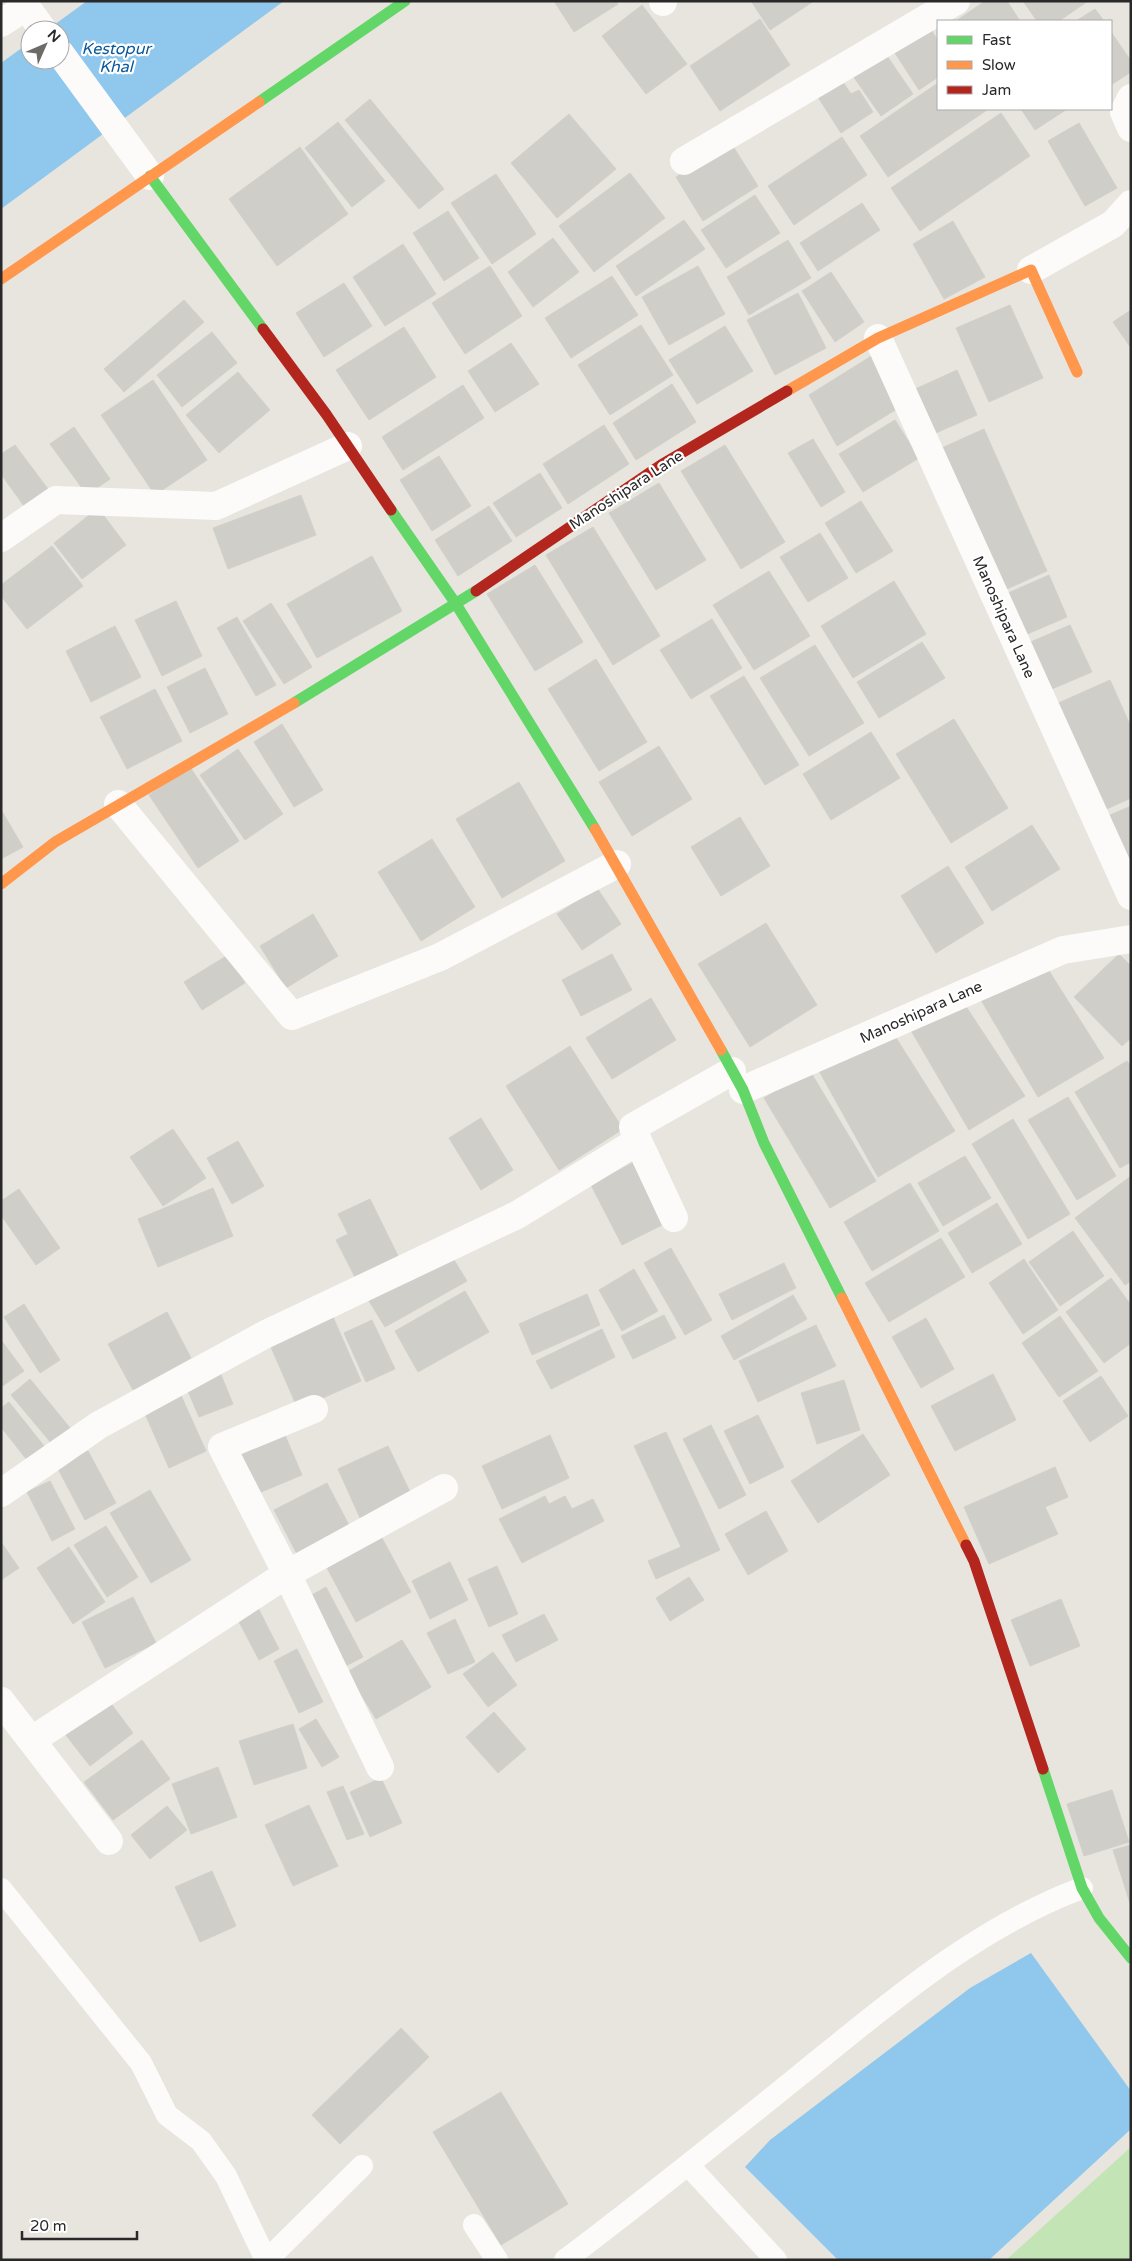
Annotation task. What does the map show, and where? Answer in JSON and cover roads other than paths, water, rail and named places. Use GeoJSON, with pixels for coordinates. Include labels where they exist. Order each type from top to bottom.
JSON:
{"type":"FeatureCollection","features":[{"type":"Feature","properties":{"kind":"street"},"geometry":{"type":"LineString","coordinates":[[1,279],[404,1]]}},
{"type":"Feature","properties":{"kind":"street"},"geometry":{"type":"LineString","coordinates":[[684,161],[956,1]]}},
{"type":"Feature","properties":{"kind":"street"},"geometry":{"type":"LineString","coordinates":[[1,23],[27,3],[37,20]]}},
{"type":"Feature","properties":{"kind":"street"},"geometry":{"type":"LineString","coordinates":[[70,67],[348,446],[456,604],[617,864],[738,1080],[764,1143],[974,1561],[1082,1888],[1099,1918],[1131,1958]]}},
{"type":"Feature","properties":{"kind":"street"},"geometry":{"type":"LineString","coordinates":[[1131,98],[1124,112],[1131,128]]}},
{"type":"Feature","properties":{"kind":"street"},"geometry":{"type":"LineString","coordinates":[[1077,372],[1032,270],[1114,224],[1131,204]]}},
{"type":"Feature","properties":{"kind":"street","name":"Manoshipara Lane"},"geometry":{"type":"LineString","coordinates":[[1,884],[55,842],[328,684],[456,604],[660,465],[878,338],[1002,281],[1032,270]]}},
{"type":"Feature","properties":{"kind":"street","name":"Manoshipara Lane"},"geometry":{"type":"LineString","coordinates":[[878,338],[1131,896]]}},
{"type":"Feature","properties":{"kind":"street"},"geometry":{"type":"LineString","coordinates":[[1,538],[56,500],[216,506],[348,446]]}},
{"type":"Feature","properties":{"kind":"street"},"geometry":{"type":"LineString","coordinates":[[118,804],[292,1016],[440,957],[617,864]]}},
{"type":"Feature","properties":{"kind":"street","name":"Manoshipara Lane"},"geometry":{"type":"LineString","coordinates":[[638,1141],[633,1127],[738,1080],[1063,950],[1131,939]]}},
{"type":"Feature","properties":{"kind":"street"},"geometry":{"type":"LineString","coordinates":[[1,1493],[99,1425],[264,1335],[517,1215],[638,1141],[674,1218]]}},
{"type":"Feature","properties":{"kind":"street"},"geometry":{"type":"LineString","coordinates":[[314,1409],[222,1447],[287,1574],[380,1767]]}},
{"type":"Feature","properties":{"kind":"street"},"geometry":{"type":"LineString","coordinates":[[32,1740],[287,1574],[444,1488]]}},
{"type":"Feature","properties":{"kind":"street"},"geometry":{"type":"LineString","coordinates":[[1,1701],[109,1840]]}},
{"type":"Feature","properties":{"kind":"lane"},"geometry":{"type":"LineString","coordinates":[[565,2260],[689,2166],[856,2030],[955,1954],[1052,1900],[1082,1888]]}},
{"type":"Feature","properties":{"kind":"lane"},"geometry":{"type":"LineString","coordinates":[[1,1889],[141,2063],[167,2115],[201,2141],[226,2176],[267,2260],[362,2166]]}},
{"type":"Feature","properties":{"kind":"lane"},"geometry":{"type":"LineString","coordinates":[[689,2166],[776,2260]]}},
{"type":"Feature","properties":{"kind":"lane"},"geometry":{"type":"LineString","coordinates":[[474,2225],[497,2260]]}},
{"type":"Feature","properties":{"kind":"water","name":"Kestopur Khal"},"geometry":{"type":"Polygon","coordinates":[[[87,1],[284,1],[1,209],[1,63],[20,49],[20,70],[70,70],[70,20],[61,20],[87,1]]]}},
{"type":"Feature","properties":{"kind":"water"},"geometry":{"type":"Polygon","coordinates":[[[1031,1953],[1131,2091],[1131,2129],[989,2260],[838,2260],[745,2167],[770,2140],[970,1988],[1031,1953]]]}}]}
